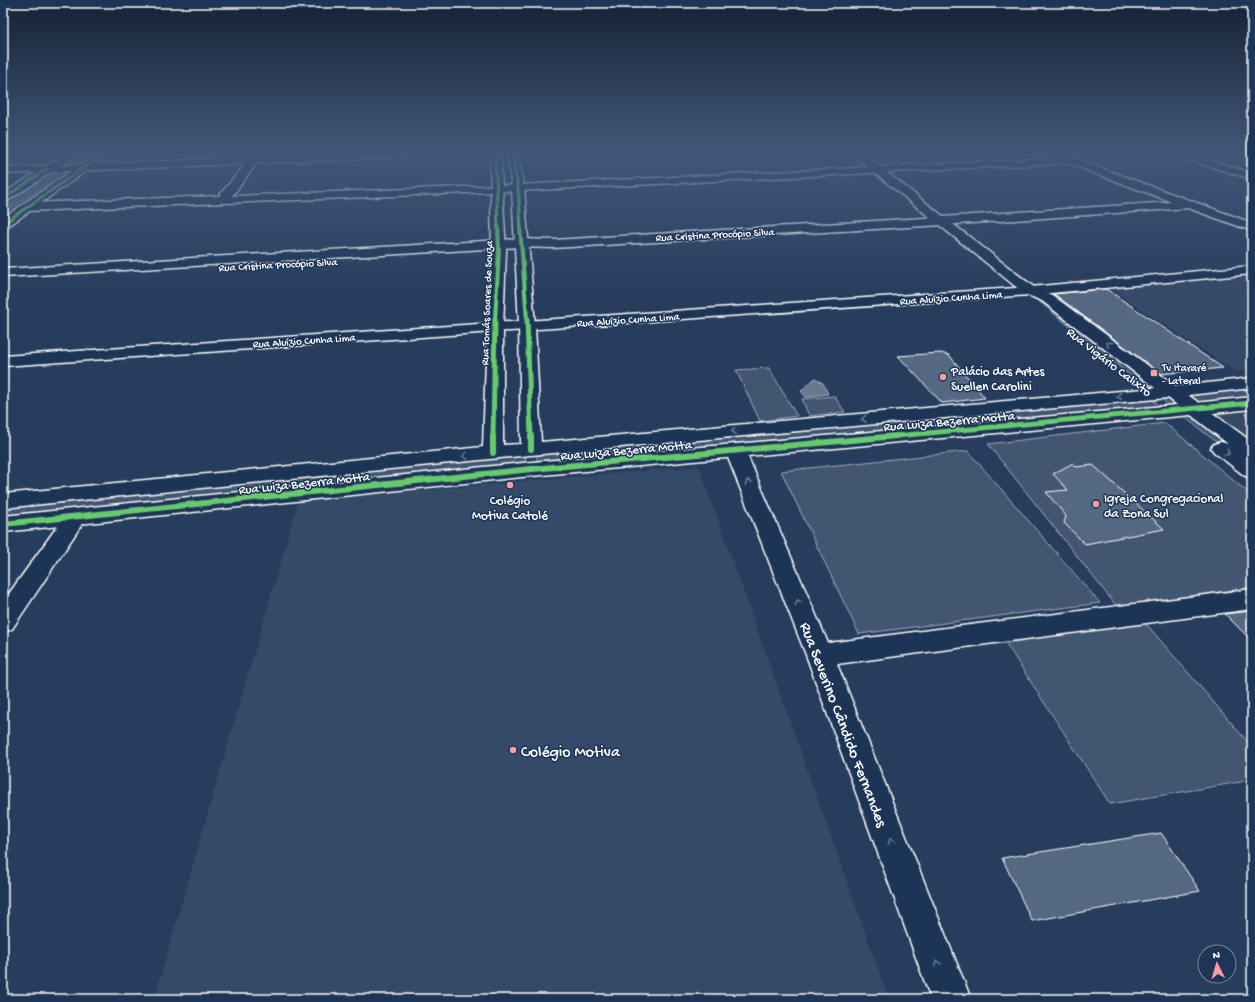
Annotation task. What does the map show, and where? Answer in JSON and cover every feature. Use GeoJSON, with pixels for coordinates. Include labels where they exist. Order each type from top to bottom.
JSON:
{"type":"FeatureCollection","features":[{"type":"Feature","properties":{"kind":"street"},"geometry":{"type":"LineString","coordinates":[[3,224],[37,200]]}},
{"type":"Feature","properties":{"kind":"street"},"geometry":{"type":"LineString","coordinates":[[27,207],[204,200]]}},
{"type":"Feature","properties":{"kind":"street","name":"Rua Tomás Soares de Souza"},"geometry":{"type":"LineString","coordinates":[[493,453],[495,328],[499,248],[497,200]]}},
{"type":"Feature","properties":{"kind":"street"},"geometry":{"type":"LineString","coordinates":[[519,200],[527,326],[531,449]]}},
{"type":"Feature","properties":{"kind":"street","name":"Rua Vigário Calixto"},"geometry":{"type":"LineString","coordinates":[[915,200],[1030,291],[1047,298],[1172,401],[1252,471]]}},
{"type":"Feature","properties":{"kind":"street"},"geometry":{"type":"LineString","coordinates":[[1176,200],[1252,227]]}},
{"type":"Feature","properties":{"kind":"street","name":"Rua Cristina Procópio Silva"},"geometry":{"type":"LineString","coordinates":[[3,273],[112,270],[521,247],[1188,204]]}},
{"type":"Feature","properties":{"kind":"street","name":"Rua Cristina Procópio Silva"},"geometry":{"type":"LineString","coordinates":[[3,280],[112,270]]}},
{"type":"Feature","properties":{"kind":"street","name":"Rua Aluízio Cunha Lima"},"geometry":{"type":"LineString","coordinates":[[3,361],[1030,291],[1252,270]]}},
{"type":"Feature","properties":{"kind":"street","name":"Rua Vigário Calixto"},"geometry":{"type":"LineString","coordinates":[[1030,291],[1032,299],[1150,393]]}},
{"type":"Feature","properties":{"kind":"street","name":"Rua Luiza Bezerra Motta"},"geometry":{"type":"LineString","coordinates":[[3,524],[75,518],[429,479],[1015,425],[1172,401],[1252,383]]}},
{"type":"Feature","properties":{"kind":"street","name":"Rua Luiza Bezerra Motta"},"geometry":{"type":"LineString","coordinates":[[3,501],[531,449],[1150,393],[1194,409],[1252,403]]}},
{"type":"Feature","properties":{"kind":"street"},"geometry":{"type":"LineString","coordinates":[[999,407],[1015,425]]}},
{"type":"Feature","properties":{"kind":"street"},"geometry":{"type":"LineString","coordinates":[[1194,409],[1252,452]]}},
{"type":"Feature","properties":{"kind":"street","name":"Rua Severino Cândido Fernandes"},"geometry":{"type":"LineString","coordinates":[[735,450],[820,655],[951,999]]}},
{"type":"Feature","properties":{"kind":"street"},"geometry":{"type":"LineString","coordinates":[[102,515],[117,490]]}},
{"type":"Feature","properties":{"kind":"street"},"geometry":{"type":"LineString","coordinates":[[3,622],[75,518]]}},
{"type":"Feature","properties":{"kind":"street"},"geometry":{"type":"LineString","coordinates":[[820,655],[1252,599]]}},
{"type":"Feature","properties":{"kind":"shaded area"},"geometry":{"type":"Polygon","coordinates":[[[6,200],[25,200],[3,213],[3,202],[6,200]]]}},
{"type":"Feature","properties":{"kind":"shaded area"},"geometry":{"type":"Polygon","coordinates":[[[1252,273],[1252,370],[1235,372],[1109,288],[1252,273]]]}},
{"type":"Feature","properties":{"kind":"shaded area"},"geometry":{"type":"Polygon","coordinates":[[[1030,294],[1040,294],[1167,390],[1150,392],[1030,294]]]}},
{"type":"Feature","properties":{"kind":"shaded area"},"geometry":{"type":"Polygon","coordinates":[[[769,368],[797,416],[760,421],[736,370],[769,368]]]}},
{"type":"Feature","properties":{"kind":"shaded area"},"geometry":{"type":"Polygon","coordinates":[[[815,378],[823,383],[828,394],[806,397],[801,391],[815,378]]]}},
{"type":"Feature","properties":{"kind":"shaded area"},"geometry":{"type":"Polygon","coordinates":[[[1252,386],[1252,400],[1194,405],[1180,393],[1252,386]]]}},
{"type":"Feature","properties":{"kind":"shaded area"},"geometry":{"type":"Polygon","coordinates":[[[1170,393],[1252,455],[1252,470],[1155,394],[1170,393]]]}},
{"type":"Feature","properties":{"kind":"shaded area"},"geometry":{"type":"Polygon","coordinates":[[[834,396],[845,412],[809,416],[802,399],[834,396]]]}},
{"type":"Feature","properties":{"kind":"shaded area"},"geometry":{"type":"Polygon","coordinates":[[[1148,396],[1162,408],[537,466],[537,452],[1148,396]]]}},
{"type":"Feature","properties":{"kind":"shaded area"},"geometry":{"type":"Polygon","coordinates":[[[1252,411],[1252,444],[1213,415],[1252,411]]]}},
{"type":"Feature","properties":{"kind":"shaded area"},"geometry":{"type":"Polygon","coordinates":[[[1165,423],[1252,496],[1252,587],[1118,608],[988,444],[1165,423]]]}},
{"type":"Feature","properties":{"kind":"shaded area"},"geometry":{"type":"Polygon","coordinates":[[[968,451],[1100,603],[859,634],[781,471],[968,451]]]}},
{"type":"Feature","properties":{"kind":"shaded area"},"geometry":{"type":"Polygon","coordinates":[[[525,453],[527,466],[3,519],[3,504],[525,453]]]}},
{"type":"Feature","properties":{"kind":"shaded area","name":"Colégio Motiva"},"geometry":{"type":"Polygon","coordinates":[[[699,466],[889,999],[154,999],[298,501],[699,466]]]}},
{"type":"Feature","properties":{"kind":"shaded area"},"geometry":{"type":"Polygon","coordinates":[[[1142,619],[1252,747],[1252,780],[1110,804],[1003,639],[1142,619]]]}},
{"type":"Feature","properties":{"kind":"building"},"geometry":{"type":"Polygon","coordinates":[[[1106,289],[1223,368],[1161,374],[1054,294],[1106,289]]]}},
{"type":"Feature","properties":{"kind":"building","name":"Palácio das Artes Suellen Carolini"},"geometry":{"type":"Polygon","coordinates":[[[940,353],[949,355],[985,398],[942,403],[898,356],[940,353]]]}},
{"type":"Feature","properties":{"kind":"building","name":"Igreja Congregacional da Zona Sul"},"geometry":{"type":"Polygon","coordinates":[[[1073,463],[1076,467],[1093,465],[1164,529],[1085,544],[1064,523],[1066,516],[1046,492],[1068,490],[1053,474],[1073,463]]]}},
{"type":"Feature","properties":{"kind":"building"},"geometry":{"type":"Polygon","coordinates":[[[1252,611],[1252,641],[1225,614],[1252,611]]]}},
{"type":"Feature","properties":{"kind":"building"},"geometry":{"type":"Polygon","coordinates":[[[1161,833],[1200,891],[1032,921],[1002,858],[1161,833]]]}},
{"type":"Feature","properties":{"kind":"cycle path"},"geometry":{"type":"LineString","coordinates":[[3,224],[38,200]]}},
{"type":"Feature","properties":{"kind":"cycle path"},"geometry":{"type":"LineString","coordinates":[[493,453],[495,328],[499,251],[497,200]]}},
{"type":"Feature","properties":{"kind":"cycle path"},"geometry":{"type":"LineString","coordinates":[[519,200],[527,326],[531,449]]}},
{"type":"Feature","properties":{"kind":"cycle path"},"geometry":{"type":"LineString","coordinates":[[3,524],[532,469],[1252,403]]}},
{"type":"Feature","properties":{"kind":"place","name":"Tv Itararé - Lateral"},"geometry":{"type":"Point","coordinates":[1154,373]}},
{"type":"Feature","properties":{"kind":"place","name":"Palácio das Artes Suellen Carolini"},"geometry":{"type":"Point","coordinates":[943,377]}},
{"type":"Feature","properties":{"kind":"place","name":"Colégio Motiva Catolé"},"geometry":{"type":"Point","coordinates":[510,485]}},
{"type":"Feature","properties":{"kind":"place","name":"Igreja Congregacional da Zona Sul"},"geometry":{"type":"Point","coordinates":[1096,504]}},
{"type":"Feature","properties":{"kind":"place","name":"Colégio Motiva"},"geometry":{"type":"Point","coordinates":[513,750]}}]}
